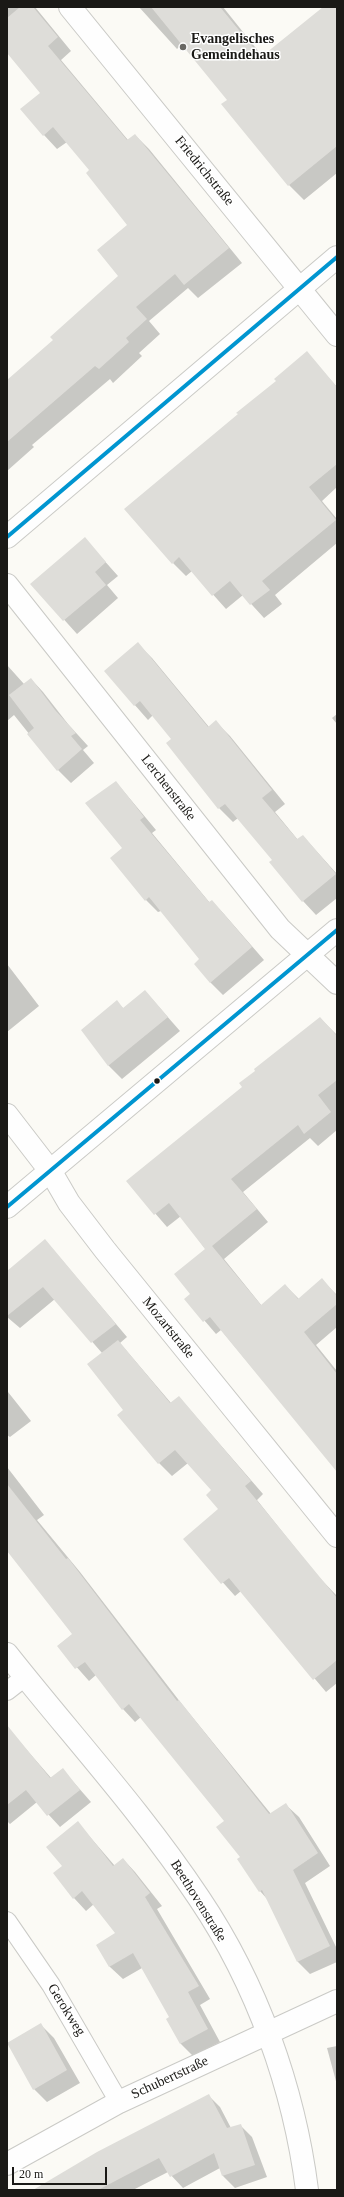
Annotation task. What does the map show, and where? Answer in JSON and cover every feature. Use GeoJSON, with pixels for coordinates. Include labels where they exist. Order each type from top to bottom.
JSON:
{"type":"FeatureCollection","features":[{"type":"Feature","properties":{"kind":"street","name":"Friedrichstraße"},"geometry":{"type":"LineString","coordinates":[[70,7],[337,335]]}},
{"type":"Feature","properties":{"kind":"street"},"geometry":{"type":"LineString","coordinates":[[7,537],[337,257]]}},
{"type":"Feature","properties":{"kind":"street","name":"Lerchenstraße"},"geometry":{"type":"LineString","coordinates":[[7,585],[280,929],[337,983]]}},
{"type":"Feature","properties":{"kind":"street"},"geometry":{"type":"LineString","coordinates":[[7,1207],[51,1172],[337,930]]}},
{"type":"Feature","properties":{"kind":"street","name":"Mozartstraße"},"geometry":{"type":"LineString","coordinates":[[7,1115],[51,1172],[69,1203],[105,1250],[337,1536]]}},
{"type":"Feature","properties":{"kind":"street","name":"Beethovenstraße"},"geometry":{"type":"LineString","coordinates":[[7,1654],[169,1854],[200,1900],[238,1965],[268,2032],[293,2115],[307,2190]]}},
{"type":"Feature","properties":{"kind":"street","name":"Schubertstraße"},"geometry":{"type":"LineString","coordinates":[[7,2164],[119,2102],[337,2001]]}},
{"type":"Feature","properties":{"kind":"lane"},"geometry":{"type":"LineString","coordinates":[[7,1691],[25,1677]]}},
{"type":"Feature","properties":{"kind":"lane","name":"Gerokweg"},"geometry":{"type":"LineString","coordinates":[[7,1921],[51,1984],[119,2102]]}},
{"type":"Feature","properties":{"kind":"building"},"geometry":{"type":"Polygon","coordinates":[[[20,7],[33,7],[58,37],[48,46],[127,140],[135,134],[229,248],[184,285],[175,274],[136,307],[147,319],[126,338],[129,342],[99,369],[95,366],[7,442],[7,380],[53,340],[50,337],[118,276],[97,250],[127,225],[86,173],[89,170],[53,127],[43,136],[20,109],[40,93],[7,53],[7,18],[20,7]]]}},
{"type":"Feature","properties":{"kind":"building"},"geometry":{"type":"Polygon","coordinates":[[[151,7],[220,7],[261,57],[323,7],[337,7],[337,146],[288,186],[221,104],[227,100],[151,7]]]}},
{"type":"Feature","properties":{"kind":"building"},"geometry":{"type":"Polygon","coordinates":[[[307,351],[337,387],[337,464],[309,487],[336,520],[262,581],[270,590],[250,605],[230,581],[212,596],[179,557],[172,564],[124,509],[238,414],[236,413],[276,381],[274,379],[307,351]]]}},
{"type":"Feature","properties":{"kind":"building"},"geometry":{"type":"Polygon","coordinates":[[[85,537],[106,562],[95,572],[106,585],[63,621],[30,584],[85,537]]]}},
{"type":"Feature","properties":{"kind":"building"},"geometry":{"type":"Polygon","coordinates":[[[138,642],[208,727],[216,720],[272,790],[262,798],[297,839],[303,835],[336,874],[302,902],[269,862],[272,860],[225,804],[218,809],[166,743],[171,739],[140,701],[134,706],[104,671],[138,642]]]}},
{"type":"Feature","properties":{"kind":"building"},"geometry":{"type":"Polygon","coordinates":[[[31,678],[55,710],[76,733],[71,736],[82,749],[57,771],[27,734],[34,728],[9,695],[31,678]]]}},
{"type":"Feature","properties":{"kind":"building"},"geometry":{"type":"Polygon","coordinates":[[[116,781],[144,817],[140,820],[209,902],[212,900],[252,947],[210,983],[194,964],[199,959],[149,897],[145,901],[110,858],[122,848],[85,803],[116,781]]]}},
{"type":"Feature","properties":{"kind":"building"},"geometry":{"type":"Polygon","coordinates":[[[145,990],[168,1017],[108,1066],[81,1030],[117,1000],[123,1008],[145,990]]]}},
{"type":"Feature","properties":{"kind":"building"},"geometry":{"type":"Polygon","coordinates":[[[320,1017],[337,1036],[337,1080],[318,1095],[331,1112],[304,1134],[298,1125],[231,1179],[257,1209],[212,1246],[261,1305],[285,1284],[298,1299],[322,1278],[337,1296],[337,1304],[304,1332],[337,1374],[337,1472],[210,1317],[203,1322],[184,1299],[190,1294],[174,1274],[205,1249],[169,1203],[154,1215],[126,1181],[242,1087],[239,1083],[255,1071],[254,1069],[320,1017]]]}},
{"type":"Feature","properties":{"kind":"building"},"geometry":{"type":"Polygon","coordinates":[[[45,1239],[116,1324],[91,1343],[43,1287],[7,1316],[7,1271],[45,1239]]]}},
{"type":"Feature","properties":{"kind":"building"},"geometry":{"type":"Polygon","coordinates":[[[118,1340],[170,1403],[179,1396],[251,1481],[245,1486],[337,1598],[337,1660],[313,1680],[229,1578],[221,1584],[183,1539],[218,1509],[206,1495],[211,1490],[175,1450],[158,1464],[117,1415],[123,1410],[87,1364],[118,1340]]]}},
{"type":"Feature","properties":{"kind":"building"},"geometry":{"type":"Polygon","coordinates":[[[7,1484],[66,1559],[68,1558],[177,1701],[179,1700],[269,1814],[286,1803],[318,1853],[293,1870],[330,1946],[297,1962],[262,1890],[259,1892],[237,1859],[240,1857],[216,1827],[224,1821],[129,1704],[122,1710],[85,1662],[75,1669],[57,1646],[72,1634],[7,1551],[7,1484]]]}},
{"type":"Feature","properties":{"kind":"building"},"geometry":{"type":"Polygon","coordinates":[[[7,1725],[50,1778],[63,1768],[80,1790],[47,1816],[26,1790],[7,1805],[7,1725]]]}},
{"type":"Feature","properties":{"kind":"building"},"geometry":{"type":"Polygon","coordinates":[[[78,1821],[113,1866],[123,1858],[150,1893],[145,1897],[199,1986],[188,1992],[208,2029],[180,2044],[166,2019],[169,2017],[133,1953],[109,1967],[96,1945],[115,1933],[82,1891],[73,1899],[53,1873],[62,1866],[46,1847],[78,1821]]]}},
{"type":"Feature","properties":{"kind":"building"},"geometry":{"type":"Polygon","coordinates":[[[41,2023],[67,2070],[33,2090],[7,2043],[41,2023]]]}},
{"type":"Feature","properties":{"kind":"building"},"geometry":{"type":"Polygon","coordinates":[[[209,2094],[227,2128],[241,2124],[255,2165],[222,2176],[214,2153],[170,2177],[159,2158],[98,2190],[33,2190],[97,2152],[209,2094]]]}},
{"type":"Feature","properties":{"kind":"transit line"},"geometry":{"type":"LineString","coordinates":[[7,537],[337,257]]}},
{"type":"Feature","properties":{"kind":"transit line"},"geometry":{"type":"LineString","coordinates":[[7,1207],[337,930]]}},
{"type":"Feature","properties":{"kind":"place","name":"Evangelisches Gemeindehaus"},"geometry":{"type":"Point","coordinates":[183,47]}}]}
